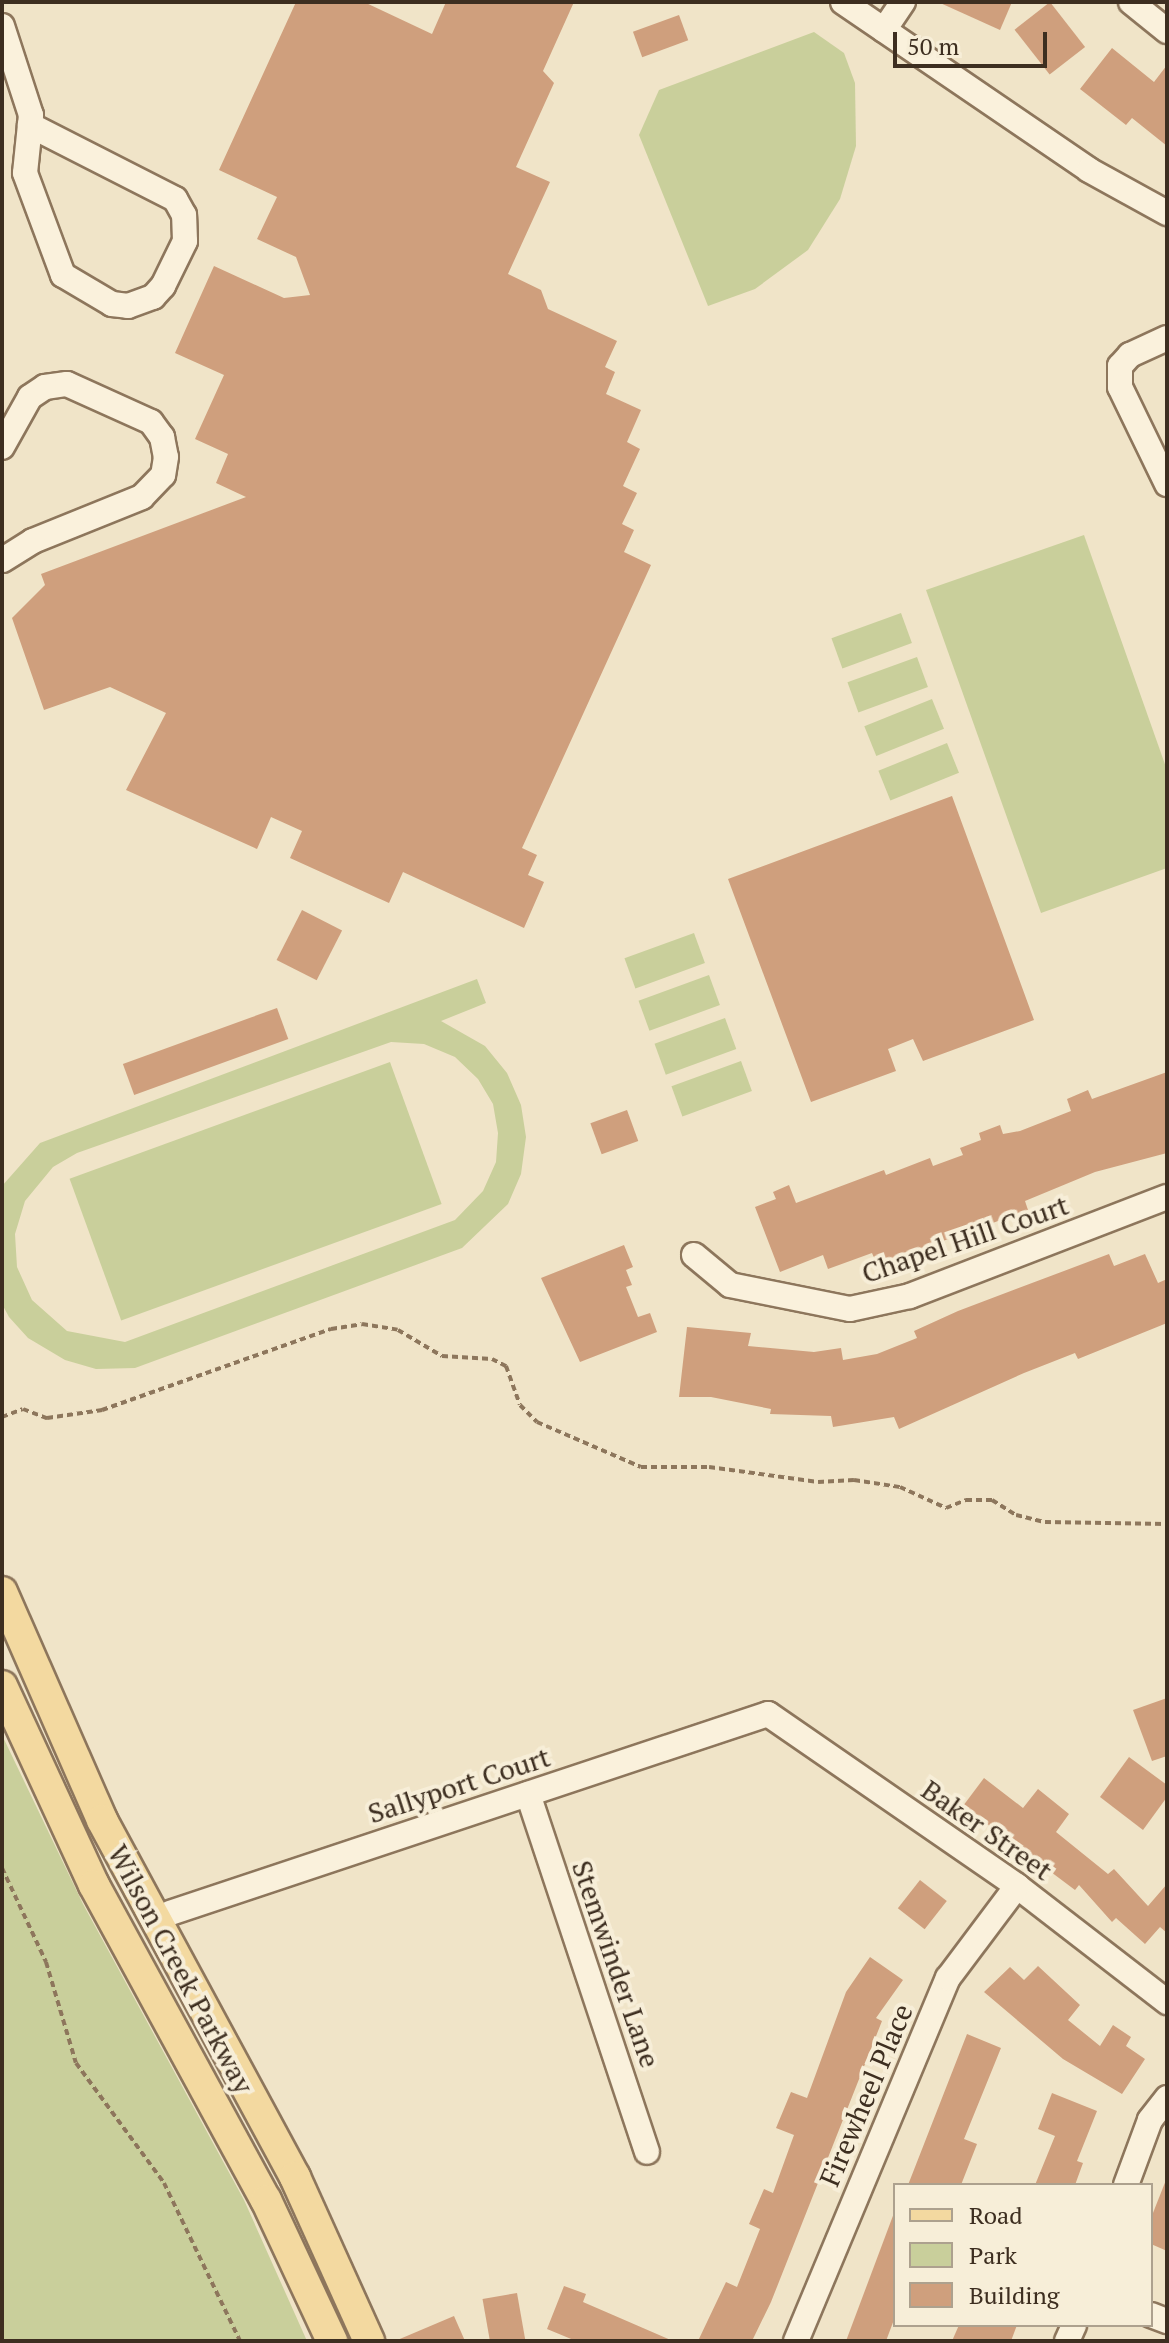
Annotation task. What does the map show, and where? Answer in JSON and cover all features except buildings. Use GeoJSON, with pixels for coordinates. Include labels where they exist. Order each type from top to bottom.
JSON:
{"type":"FeatureCollection","features":[{"type":"Feature","properties":{"kind":"main road","name":"Wilson Creek Parkway"},"geometry":{"type":"LineString","coordinates":[[2,1592],[102,1820],[183,1977],[295,2177],[369,2341]]}},
{"type":"Feature","properties":{"kind":"main road","name":"Wilson Creek Parkway"},"geometry":{"type":"LineString","coordinates":[[2,1686],[94,1885],[266,2200],[332,2341]]}},
{"type":"Feature","properties":{"kind":"main road"},"geometry":{"type":"LineString","coordinates":[[152,1994],[183,1977]]}},
{"type":"Feature","properties":{"kind":"street"},"geometry":{"type":"LineString","coordinates":[[884,30],[903,2]]}},
{"type":"Feature","properties":{"kind":"street"},"geometry":{"type":"LineString","coordinates":[[1131,2],[1167,31]]}},
{"type":"Feature","properties":{"kind":"street"},"geometry":{"type":"LineString","coordinates":[[856,5],[884,30],[1089,170],[1167,213]]}},
{"type":"Feature","properties":{"kind":"street"},"geometry":{"type":"LineString","coordinates":[[2,26],[26,93],[30,125],[25,173],[63,275],[74,286],[120,306],[138,304],[163,286],[185,241],[179,205],[144,179],[30,125]]}},
{"type":"Feature","properties":{"kind":"street"},"geometry":{"type":"LineString","coordinates":[[1167,338],[1130,355],[1120,366],[1120,387],[1167,484]]}},
{"type":"Feature","properties":{"kind":"street"},"geometry":{"type":"LineString","coordinates":[[2,447],[25,402],[45,387],[67,384],[151,422],[162,437],[166,457],[163,475],[142,497],[33,541],[2,560]]}},
{"type":"Feature","properties":{"kind":"street","name":"Chapel Hill Court"},"geometry":{"type":"LineString","coordinates":[[694,1255],[730,1285],[850,1309],[910,1296],[1167,1197]]}},
{"type":"Feature","properties":{"kind":"street","name":"Sallyport Court"},"geometry":{"type":"LineString","coordinates":[[170,1913],[768,1714]]}},
{"type":"Feature","properties":{"kind":"street","name":"Baker Street"},"geometry":{"type":"LineString","coordinates":[[768,1714],[1017,1886],[1167,2002]]}},
{"type":"Feature","properties":{"kind":"street","name":"Stemwinder Lane"},"geometry":{"type":"LineString","coordinates":[[528,1794],[647,2152]]}},
{"type":"Feature","properties":{"kind":"street","name":"Firewheel Place"},"geometry":{"type":"LineString","coordinates":[[796,2341],[948,1978],[1017,1886]]}},
{"type":"Feature","properties":{"kind":"street"},"geometry":{"type":"LineString","coordinates":[[1127,2183],[1150,2120],[1167,2098]]}},
{"type":"Feature","properties":{"kind":"path"},"geometry":{"type":"LineString","coordinates":[[2,1417],[23,1409],[47,1418],[102,1410],[331,1329],[362,1324],[398,1330],[442,1356],[492,1359],[506,1366],[520,1405],[537,1422],[641,1467],[709,1467],[818,1482],[854,1480],[900,1487],[946,1508],[966,1500],[992,1500],[1016,1515],[1045,1522],[1167,1524]]}},
{"type":"Feature","properties":{"kind":"path"},"geometry":{"type":"LineString","coordinates":[[2,1868],[46,1962],[76,2063],[164,2183],[240,2341]]}},
{"type":"Feature","properties":{"kind":"green space"},"geometry":{"type":"Polygon","coordinates":[[[814,32],[844,53],[855,83],[856,146],[840,199],[808,250],[755,289],[708,306],[639,135],[659,90],[814,32]]]}},
{"type":"Feature","properties":{"kind":"green space"},"geometry":{"type":"Polygon","coordinates":[[[1084,535],[1167,770],[1167,868],[1041,913],[926,590],[1084,535]]]}},
{"type":"Feature","properties":{"kind":"green space"},"geometry":{"type":"Polygon","coordinates":[[[901,613],[912,643],[842,668],[831,638],[901,613]]]}},
{"type":"Feature","properties":{"kind":"green space"},"geometry":{"type":"Polygon","coordinates":[[[917,657],[928,687],[858,712],[847,682],[917,657]]]}},
{"type":"Feature","properties":{"kind":"green space"},"geometry":{"type":"Polygon","coordinates":[[[932,699],[944,729],[876,756],[864,726],[932,699]]]}},
{"type":"Feature","properties":{"kind":"green space"},"geometry":{"type":"Polygon","coordinates":[[[947,743],[959,773],[890,800],[878,771],[947,743]]]}},
{"type":"Feature","properties":{"kind":"green space"},"geometry":{"type":"Polygon","coordinates":[[[694,933],[705,963],[635,988],[624,958],[694,933]]]}},
{"type":"Feature","properties":{"kind":"green space"},"geometry":{"type":"Polygon","coordinates":[[[709,975],[720,1005],[649,1031],[639,1001],[709,975]]]}},
{"type":"Feature","properties":{"kind":"green space"},"geometry":{"type":"Polygon","coordinates":[[[477,979],[486,1003],[441,1021],[485,1046],[507,1073],[521,1105],[526,1137],[521,1174],[508,1204],[462,1248],[135,1368],[96,1369],[65,1360],[28,1338],[2,1304],[2,1186],[40,1143],[477,979]],[[391,1042],[77,1153],[53,1167],[25,1201],[15,1234],[17,1267],[32,1300],[67,1331],[125,1342],[455,1220],[483,1191],[496,1162],[498,1133],[493,1104],[478,1079],[455,1057],[424,1044],[391,1042]]]}},
{"type":"Feature","properties":{"kind":"green space"},"geometry":{"type":"Polygon","coordinates":[[[725,1018],[736,1049],[666,1075],[655,1044],[725,1018]]]}},
{"type":"Feature","properties":{"kind":"green space"},"geometry":{"type":"Polygon","coordinates":[[[741,1061],[752,1091],[682,1116],[671,1086],[741,1061]]]}},
{"type":"Feature","properties":{"kind":"green space"},"geometry":{"type":"Polygon","coordinates":[[[390,1062],[442,1204],[121,1321],[70,1179],[390,1062]]]}},
{"type":"Feature","properties":{"kind":"green space"},"geometry":{"type":"Polygon","coordinates":[[[2,1735],[83,1904],[244,2200],[307,2341],[2,2341],[2,1735]]]}}]}
